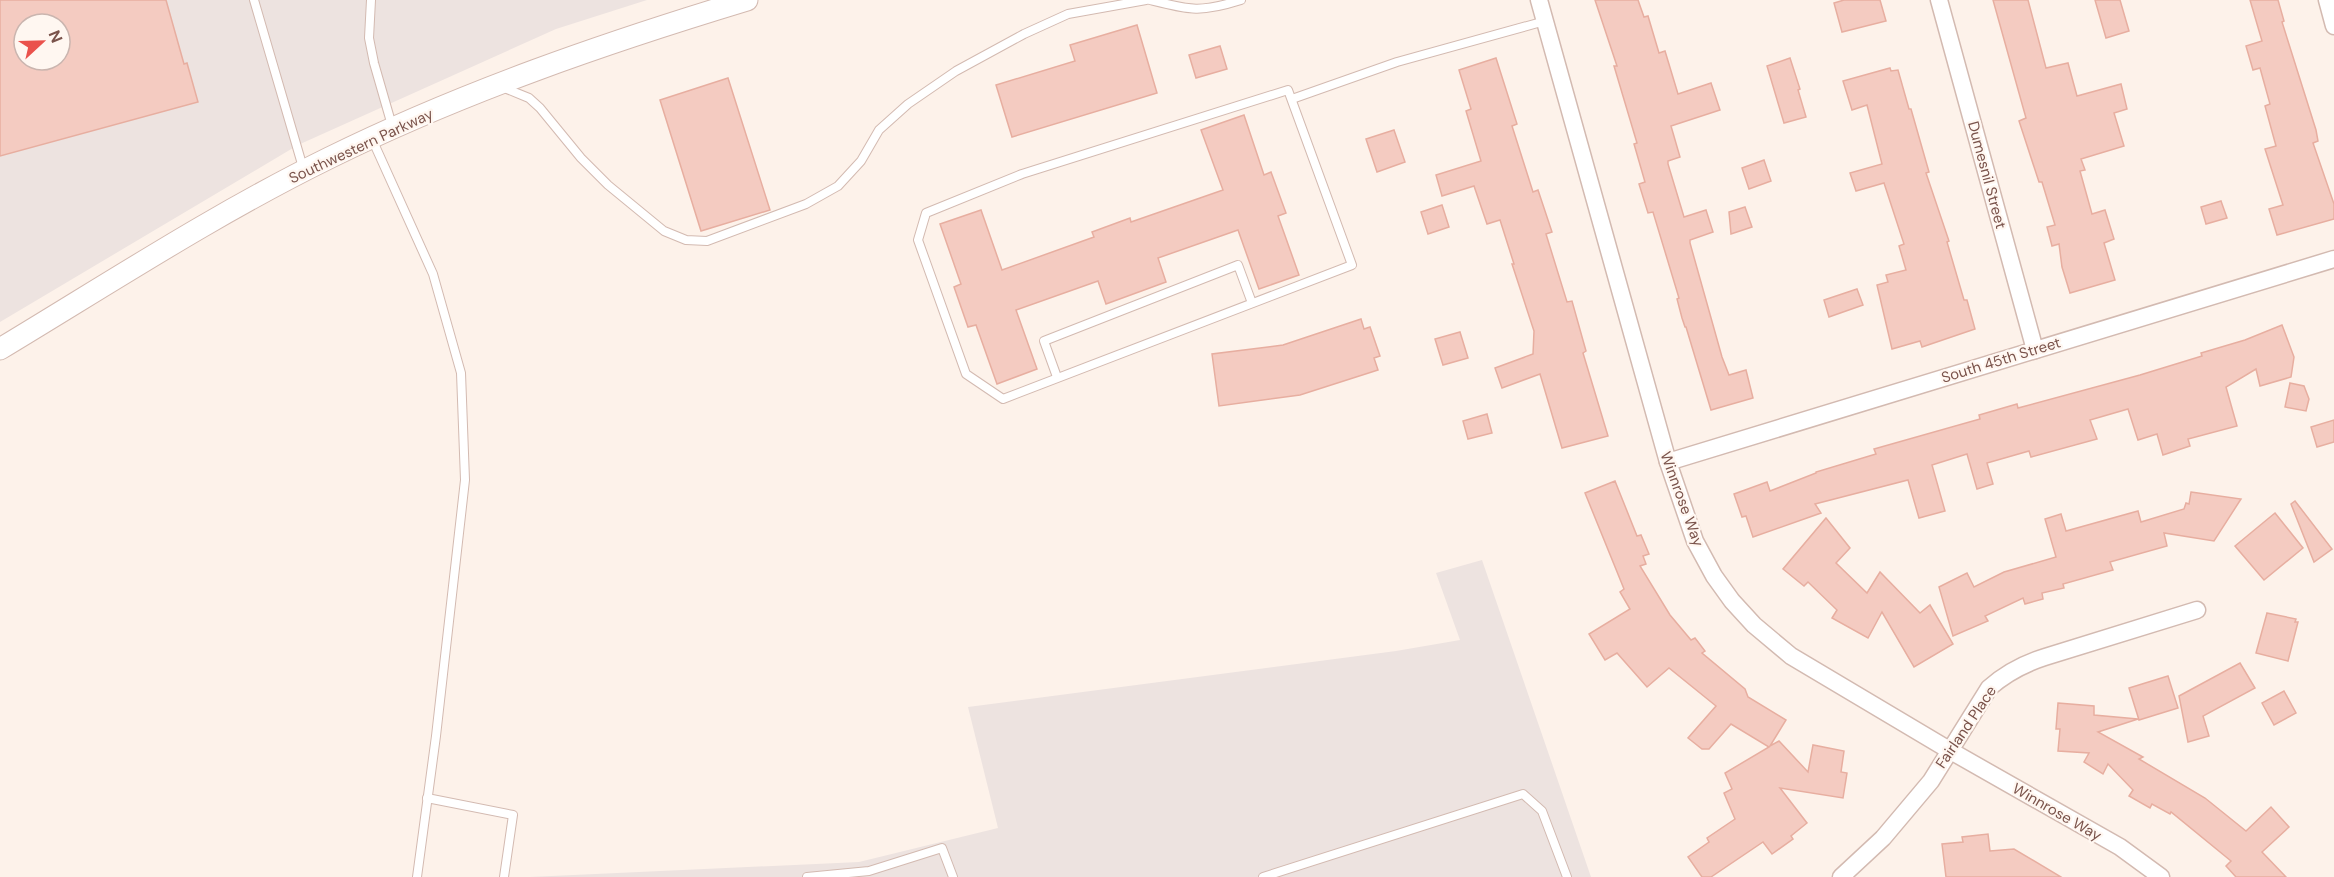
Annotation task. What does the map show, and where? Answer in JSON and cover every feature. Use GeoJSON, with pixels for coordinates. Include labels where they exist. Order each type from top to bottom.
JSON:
{"type":"FeatureCollection","features":[{"type":"Feature","properties":{"kind":"street","name":"Southwestern Parkway"},"geometry":{"type":"LineString","coordinates":[[0,349],[204,226],[304,171],[372,139],[499,85],[608,43],[747,0]]}},
{"type":"Feature","properties":{"kind":"street","name":"Winnrose Way"},"geometry":{"type":"LineString","coordinates":[[1539,0],[1668,462],[1695,541],[1714,576],[1732,601],[1754,625],[1791,656],[1949,750],[2120,847],[2162,877]]}},
{"type":"Feature","properties":{"kind":"street","name":"Dumesnil Street"},"geometry":{"type":"LineString","coordinates":[[1939,0],[2035,350]]}},
{"type":"Feature","properties":{"kind":"street"},"geometry":{"type":"LineString","coordinates":[[2327,0],[2334,26]]}},
{"type":"Feature","properties":{"kind":"street","name":"South 45th Street"},"geometry":{"type":"LineString","coordinates":[[1668,462],[2334,259]]}},
{"type":"Feature","properties":{"kind":"street","name":"Fairland Place"},"geometry":{"type":"LineString","coordinates":[[1841,877],[1883,838],[1931,781],[1989,688],[2000,678],[2020,666],[2197,610]]}},
{"type":"Feature","properties":{"kind":"lane"},"geometry":{"type":"LineString","coordinates":[[254,0],[304,171]]}},
{"type":"Feature","properties":{"kind":"lane"},"geometry":{"type":"LineString","coordinates":[[371,0],[369,38],[393,130]]}},
{"type":"Feature","properties":{"kind":"lane"},"geometry":{"type":"LineString","coordinates":[[499,85],[529,98],[601,178],[664,231],[686,240],[707,242],[806,204],[838,186],[861,161],[879,130],[908,104],[956,71],[1024,34],[1068,14],[1148,0],[1190,10],[1215,8],[1241,0]]}},
{"type":"Feature","properties":{"kind":"lane"},"geometry":{"type":"LineString","coordinates":[[1292,99],[1397,62],[1545,21]]}},
{"type":"Feature","properties":{"kind":"lane"},"geometry":{"type":"LineString","coordinates":[[1288,90],[1352,265],[1252,303],[1003,399],[966,374],[918,240],[926,213],[1022,174],[1288,90]]}},
{"type":"Feature","properties":{"kind":"lane"},"geometry":{"type":"LineString","coordinates":[[372,139],[433,274],[462,373],[465,480],[417,877]]}},
{"type":"Feature","properties":{"kind":"lane"},"geometry":{"type":"LineString","coordinates":[[1057,377],[1044,341],[1238,265],[1252,303]]}},
{"type":"Feature","properties":{"kind":"lane"},"geometry":{"type":"LineString","coordinates":[[1263,877],[1523,794],[1542,812],[1568,877]]}},
{"type":"Feature","properties":{"kind":"lane"},"geometry":{"type":"LineString","coordinates":[[427,798],[513,815],[504,877]]}},
{"type":"Feature","properties":{"kind":"lane"},"geometry":{"type":"LineString","coordinates":[[807,877],[869,871],[942,848],[953,877]]}},
{"type":"Feature","properties":{"kind":"shaded area"},"geometry":{"type":"Polygon","coordinates":[[[0,0],[647,0],[556,29],[298,145],[0,322],[0,0]]]}},
{"type":"Feature","properties":{"kind":"shaded area"},"geometry":{"type":"Polygon","coordinates":[[[1482,560],[1591,877],[530,877],[859,862],[998,828],[968,707],[1396,651],[1460,640],[1436,573],[1482,560]]]}},
{"type":"Feature","properties":{"kind":"building"},"geometry":{"type":"Polygon","coordinates":[[[0,0],[166,0],[184,64],[187,63],[198,102],[0,156],[0,0]]]}},
{"type":"Feature","properties":{"kind":"building"},"geometry":{"type":"Polygon","coordinates":[[[1595,0],[1638,0],[1644,17],[1648,16],[1659,53],[1665,51],[1678,94],[1711,83],[1720,110],[1671,126],[1680,157],[1668,161],[1668,164],[1684,217],[1706,210],[1713,232],[1690,240],[1690,243],[1729,375],[1746,370],[1753,398],[1711,410],[1682,318],[1677,299],[1679,298],[1653,212],[1648,213],[1639,184],[1645,182],[1634,144],[1637,143],[1614,66],[1617,66],[1595,0]]]}},
{"type":"Feature","properties":{"kind":"building"},"geometry":{"type":"Polygon","coordinates":[[[1844,0],[1880,0],[1886,21],[1842,32],[1834,3],[1844,0]]]}},
{"type":"Feature","properties":{"kind":"building"},"geometry":{"type":"Polygon","coordinates":[[[1993,0],[2028,0],[2046,68],[2068,63],[2077,96],[2121,84],[2127,109],[2114,113],[2124,146],[2081,159],[2085,170],[2080,171],[2092,214],[2105,210],[2114,239],[2104,243],[2115,280],[2070,293],[2062,267],[2059,244],[2052,246],[2047,227],[2055,225],[2019,121],[2026,118],[1993,0]]]}},
{"type":"Feature","properties":{"kind":"building"},"geometry":{"type":"Polygon","coordinates":[[[2095,0],[2120,0],[2129,31],[2106,38],[2095,0]]]}},
{"type":"Feature","properties":{"kind":"building"},"geometry":{"type":"Polygon","coordinates":[[[2250,0],[2278,0],[2284,21],[2282,22],[2316,130],[2318,141],[2313,143],[2334,204],[2334,219],[2277,235],[2269,209],[2283,205],[2265,149],[2276,146],[2265,106],[2270,104],[2260,68],[2253,70],[2246,46],[2262,41],[2250,0]]]}},
{"type":"Feature","properties":{"kind":"building"},"geometry":{"type":"Polygon","coordinates":[[[1137,25],[1157,93],[1012,137],[996,85],[1075,61],[1070,45],[1137,25]]]}},
{"type":"Feature","properties":{"kind":"building"},"geometry":{"type":"Polygon","coordinates":[[[1220,46],[1227,69],[1196,78],[1189,55],[1220,46]]]}},
{"type":"Feature","properties":{"kind":"building"},"geometry":{"type":"Polygon","coordinates":[[[1496,58],[1517,124],[1512,126],[1533,192],[1538,190],[1552,232],[1546,234],[1567,302],[1572,301],[1586,351],[1583,353],[1608,436],[1562,448],[1540,374],[1502,388],[1495,368],[1533,354],[1534,331],[1500,220],[1487,224],[1474,186],[1442,196],[1436,175],[1481,161],[1466,111],[1471,109],[1459,70],[1496,58]]]}},
{"type":"Feature","properties":{"kind":"building"},"geometry":{"type":"Polygon","coordinates":[[[1790,58],[1806,117],[1784,123],[1767,66],[1790,58]]]}},
{"type":"Feature","properties":{"kind":"building"},"geometry":{"type":"Polygon","coordinates":[[[1890,68],[1891,71],[1898,70],[1909,109],[1911,109],[1929,172],[1926,173],[1949,241],[1947,242],[1964,300],[1967,300],[1975,329],[1922,347],[1920,341],[1892,349],[1877,285],[1888,282],[1886,275],[1906,270],[1899,246],[1904,244],[1884,183],[1856,191],[1850,173],[1882,164],[1867,105],[1852,110],[1843,81],[1890,68]]]}},
{"type":"Feature","properties":{"kind":"building"},"geometry":{"type":"Polygon","coordinates":[[[728,78],[770,210],[701,231],[660,100],[728,78]]]}},
{"type":"Feature","properties":{"kind":"building"},"geometry":{"type":"Polygon","coordinates":[[[1244,115],[1264,175],[1271,172],[1286,213],[1278,216],[1299,275],[1259,289],[1238,230],[1158,258],[1166,282],[1106,304],[1098,281],[1016,310],[1037,369],[997,384],[976,325],[968,327],[954,287],[961,284],[940,224],[981,210],[1002,270],[1094,237],[1092,232],[1130,218],[1131,222],[1223,190],[1201,130],[1244,115]]]}},
{"type":"Feature","properties":{"kind":"building"},"geometry":{"type":"Polygon","coordinates":[[[1394,130],[1405,162],[1377,172],[1366,139],[1394,130]]]}},
{"type":"Feature","properties":{"kind":"building"},"geometry":{"type":"Polygon","coordinates":[[[1764,160],[1771,181],[1749,189],[1742,168],[1764,160]]]}},
{"type":"Feature","properties":{"kind":"building"},"geometry":{"type":"Polygon","coordinates":[[[2221,201],[2227,218],[2206,224],[2201,207],[2221,201]]]}},
{"type":"Feature","properties":{"kind":"building"},"geometry":{"type":"Polygon","coordinates":[[[1442,205],[1449,227],[1428,234],[1421,212],[1442,205]]]}},
{"type":"Feature","properties":{"kind":"building"},"geometry":{"type":"Polygon","coordinates":[[[1745,207],[1752,227],[1731,234],[1729,212],[1745,207]]]}},
{"type":"Feature","properties":{"kind":"building"},"geometry":{"type":"Polygon","coordinates":[[[1857,289],[1863,305],[1829,317],[1824,300],[1857,289]]]}},
{"type":"Feature","properties":{"kind":"building"},"geometry":{"type":"Polygon","coordinates":[[[1361,319],[1364,329],[1370,327],[1380,356],[1374,358],[1378,370],[1300,395],[1219,406],[1212,354],[1283,345],[1361,319]]]}},
{"type":"Feature","properties":{"kind":"building"},"geometry":{"type":"Polygon","coordinates":[[[2282,325],[2294,357],[2291,377],[2260,386],[2256,369],[2226,387],[2237,426],[2188,439],[2190,446],[2163,455],[2157,434],[2138,440],[2128,409],[2090,420],[2097,439],[2031,457],[2029,451],[1987,463],[1993,484],[1977,489],[1967,454],[1932,465],[1945,511],[1919,518],[1908,480],[1815,504],[1821,513],[1753,537],[1746,516],[1742,517],[1734,494],[1767,482],[1770,491],[1816,472],[1876,454],[1874,449],[1980,419],[1979,415],[2017,404],[2018,408],[2140,375],[2202,356],[2201,353],[2245,340],[2282,325]]]}},
{"type":"Feature","properties":{"kind":"building"},"geometry":{"type":"Polygon","coordinates":[[[1460,332],[1468,358],[1443,365],[1435,339],[1460,332]]]}},
{"type":"Feature","properties":{"kind":"building"},"geometry":{"type":"Polygon","coordinates":[[[2290,383],[2304,386],[2309,399],[2306,411],[2285,407],[2290,383]]]}},
{"type":"Feature","properties":{"kind":"building"},"geometry":{"type":"Polygon","coordinates":[[[1487,414],[1492,433],[1468,439],[1463,421],[1487,414]]]}},
{"type":"Feature","properties":{"kind":"building"},"geometry":{"type":"Polygon","coordinates":[[[2334,420],[2334,442],[2317,447],[2311,427],[2334,420]]]}},
{"type":"Feature","properties":{"kind":"building"},"geometry":{"type":"Polygon","coordinates":[[[1615,481],[1637,536],[1641,535],[1649,554],[1643,556],[1646,564],[1640,566],[1670,615],[1691,640],[1695,638],[1705,651],[1702,653],[1745,689],[1748,697],[1786,720],[1770,746],[1779,741],[1808,772],[1813,745],[1844,751],[1841,772],[1847,773],[1843,798],[1780,788],[1807,823],[1791,836],[1793,839],[1772,854],[1763,842],[1711,877],[1702,877],[1688,857],[1709,842],[1707,838],[1735,819],[1724,793],[1732,789],[1725,773],[1769,747],[1731,724],[1709,749],[1702,749],[1688,738],[1716,706],[1669,668],[1647,687],[1617,653],[1605,660],[1589,634],[1630,609],[1620,592],[1624,589],[1585,493],[1615,481]]]}},
{"type":"Feature","properties":{"kind":"building"},"geometry":{"type":"Polygon","coordinates":[[[2191,492],[2241,499],[2214,541],[2164,533],[2167,546],[2110,562],[2113,570],[2063,584],[2064,588],[2042,593],[2043,599],[2025,604],[2023,598],[1985,616],[1988,621],[1953,636],[1939,587],[1967,573],[1974,587],[2004,572],[2056,557],[2045,519],[2061,514],[2066,531],[2138,511],[2141,522],[2184,509],[2186,503],[2189,504],[2191,492]]]}},
{"type":"Feature","properties":{"kind":"building"},"geometry":{"type":"Polygon","coordinates":[[[2295,501],[2332,549],[2314,562],[2291,504],[2295,501]]]}},
{"type":"Feature","properties":{"kind":"building"},"geometry":{"type":"Polygon","coordinates":[[[2275,513],[2303,548],[2264,580],[2235,546],[2275,513]]]}},
{"type":"Feature","properties":{"kind":"building"},"geometry":{"type":"Polygon","coordinates":[[[1826,518],[1850,548],[1836,563],[1867,593],[1880,572],[1920,613],[1930,605],[1953,644],[1914,667],[1882,612],[1868,638],[1832,618],[1837,610],[1808,582],[1804,586],[1783,569],[1826,518]]]}},
{"type":"Feature","properties":{"kind":"building"},"geometry":{"type":"Polygon","coordinates":[[[2267,613],[2296,619],[2295,622],[2298,622],[2288,661],[2256,653],[2267,613]]]}},
{"type":"Feature","properties":{"kind":"building"},"geometry":{"type":"Polygon","coordinates":[[[2240,663],[2255,688],[2203,716],[2209,736],[2188,742],[2179,696],[2240,663]]]}},
{"type":"Feature","properties":{"kind":"building"},"geometry":{"type":"Polygon","coordinates":[[[2168,676],[2178,708],[2139,720],[2129,688],[2168,676]]]}},
{"type":"Feature","properties":{"kind":"building"},"geometry":{"type":"Polygon","coordinates":[[[2284,691],[2296,713],[2274,725],[2262,703],[2284,691]]]}},
{"type":"Feature","properties":{"kind":"building"},"geometry":{"type":"Polygon","coordinates":[[[2058,703],[2094,706],[2094,715],[2138,719],[2098,732],[2143,757],[2139,759],[2205,798],[2246,831],[2271,807],[2289,827],[2262,852],[2286,877],[2236,877],[2226,866],[2231,861],[2171,812],[2170,814],[2152,804],[2150,808],[2129,796],[2133,790],[2108,764],[2103,774],[2084,762],[2089,753],[2058,751],[2060,729],[2056,729],[2058,703]]]}},
{"type":"Feature","properties":{"kind":"building"},"geometry":{"type":"Polygon","coordinates":[[[1988,834],[1990,851],[2014,849],[2061,877],[1946,877],[1942,844],[1963,842],[1962,837],[1988,834]]]}}]}
